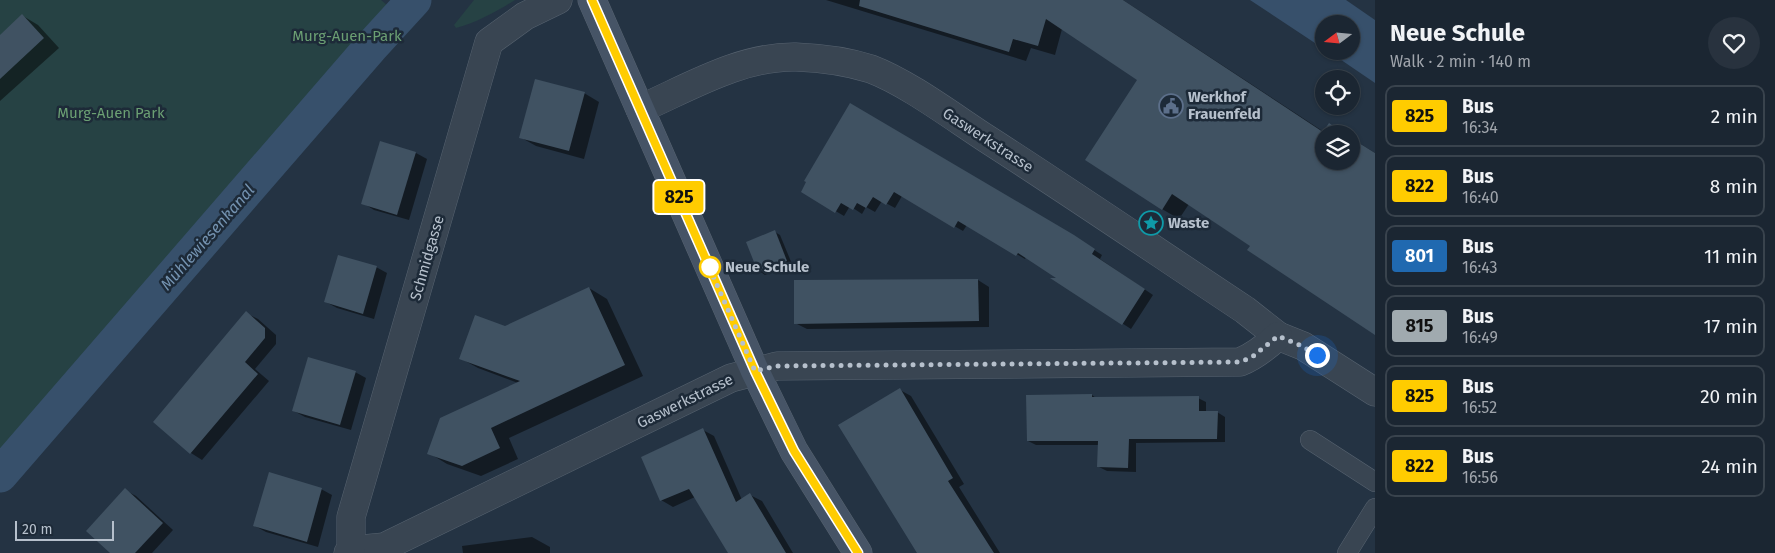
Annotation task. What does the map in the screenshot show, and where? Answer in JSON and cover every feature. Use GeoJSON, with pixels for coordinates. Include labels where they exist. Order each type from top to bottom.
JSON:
{"type":"FeatureCollection","features":[{"type":"Feature","properties":{"kind":"main road"},"geometry":{"type":"LineString","coordinates":[[592,0],[640,109],[743,374],[858,553]]}},
{"type":"Feature","properties":{"kind":"street","name":"Schmidgasse"},"geometry":{"type":"LineString","coordinates":[[349,551],[351,517],[489,42],[525,16],[558,0]]}},
{"type":"Feature","properties":{"kind":"street","name":"Gaswerkstrasse"},"geometry":{"type":"LineString","coordinates":[[640,109],[742,65],[768,60],[795,57],[836,60],[872,70],[909,89],[997,145],[1246,310],[1278,336],[1302,346],[1375,392]]}},
{"type":"Feature","properties":{"kind":"street","name":"Gaswerkstrasse"},"geometry":{"type":"LineString","coordinates":[[349,551],[384,546],[707,390],[743,374],[777,366],[1240,362],[1252,357],[1278,336]]}},
{"type":"Feature","properties":{"kind":"lane"},"geometry":{"type":"LineString","coordinates":[[1310,440],[1375,482]]}},
{"type":"Feature","properties":{"kind":"lane"},"geometry":{"type":"LineString","coordinates":[[1347,553],[1375,508]]}},
{"type":"Feature","properties":{"kind":"green space","name":"Murg-Auen Park"},"geometry":{"type":"Polygon","coordinates":[[[0,0],[381,0],[409,24],[374,53],[0,472],[0,0]]]}},
{"type":"Feature","properties":{"kind":"green space"},"geometry":{"type":"Polygon","coordinates":[[[474,0],[515,0],[487,16],[456,28],[454,25],[474,0]]]}},
{"type":"Feature","properties":{"kind":"water"},"geometry":{"type":"Polygon","coordinates":[[[1250,0],[1346,0],[1375,20],[1375,83],[1360,73],[1360,70],[1356,70],[1341,60],[1360,60],[1360,15],[1315,15],[1315,43],[1250,0]]]}},
{"type":"Feature","properties":{"kind":"building"},"geometry":{"type":"Polygon","coordinates":[[[860,0],[1123,0],[1315,127],[1315,170],[1360,170],[1360,144],[1375,153],[1375,335],[1247,250],[1250,246],[1172,194],[1162,210],[1085,160],[1137,80],[1046,19],[1038,46],[1013,39],[1009,52],[859,6],[860,0]]]}},
{"type":"Feature","properties":{"kind":"building"},"geometry":{"type":"Polygon","coordinates":[[[22,14],[44,38],[0,79],[0,35],[22,14]]]}},
{"type":"Feature","properties":{"kind":"building"},"geometry":{"type":"Polygon","coordinates":[[[535,79],[585,92],[569,151],[519,138],[535,79]]]}},
{"type":"Feature","properties":{"kind":"building"},"geometry":{"type":"Polygon","coordinates":[[[850,103],[1074,235],[1095,249],[1092,254],[1145,289],[1122,325],[1050,278],[1056,278],[1018,253],[1016,256],[958,221],[954,228],[894,192],[886,205],[873,197],[866,208],[857,203],[853,210],[841,203],[835,213],[801,192],[806,182],[804,181],[850,103]]]}},
{"type":"Feature","properties":{"kind":"building"},"geometry":{"type":"Polygon","coordinates":[[[380,141],[416,152],[397,215],[361,204],[380,141]]]}},
{"type":"Feature","properties":{"kind":"building"},"geometry":{"type":"Polygon","coordinates":[[[775,230],[787,261],[758,272],[746,242],[775,230]]]}},
{"type":"Feature","properties":{"kind":"building"},"geometry":{"type":"Polygon","coordinates":[[[338,255],[377,266],[363,314],[324,302],[338,255]]]}},
{"type":"Feature","properties":{"kind":"building"},"geometry":{"type":"Polygon","coordinates":[[[978,279],[979,321],[794,324],[794,280],[978,279]]]}},
{"type":"Feature","properties":{"kind":"building"},"geometry":{"type":"Polygon","coordinates":[[[589,287],[625,365],[491,428],[500,448],[462,466],[427,454],[440,418],[520,381],[459,359],[475,315],[505,326],[589,287]]]}},
{"type":"Feature","properties":{"kind":"building"},"geometry":{"type":"Polygon","coordinates":[[[246,311],[265,328],[265,338],[245,362],[258,374],[190,454],[153,422],[246,311]]]}},
{"type":"Feature","properties":{"kind":"building"},"geometry":{"type":"Polygon","coordinates":[[[308,357],[356,371],[340,425],[292,411],[308,357]]]}},
{"type":"Feature","properties":{"kind":"building"},"geometry":{"type":"Polygon","coordinates":[[[900,388],[953,478],[948,481],[994,553],[917,553],[838,425],[900,388]]]}},
{"type":"Feature","properties":{"kind":"building"},"geometry":{"type":"Polygon","coordinates":[[[1092,394],[1092,397],[1199,396],[1199,411],[1218,411],[1217,439],[1129,439],[1128,468],[1097,467],[1098,441],[1027,441],[1026,395],[1092,394]]]}},
{"type":"Feature","properties":{"kind":"building"},"geometry":{"type":"Polygon","coordinates":[[[703,428],[736,502],[750,493],[786,553],[728,553],[689,489],[660,501],[641,457],[703,428]]]}},
{"type":"Feature","properties":{"kind":"building"},"geometry":{"type":"Polygon","coordinates":[[[269,472],[322,488],[307,542],[253,526],[269,472]]]}},
{"type":"Feature","properties":{"kind":"building"},"geometry":{"type":"Polygon","coordinates":[[[125,488],[163,523],[135,553],[110,553],[86,531],[125,488]]]}},
{"type":"Feature","properties":{"kind":"waterway","name":"Mühlewiesenkanal"},"geometry":{"type":"LineString","coordinates":[[0,475],[370,48],[414,0]]}},
{"type":"Feature","properties":{"kind":"bus line","name":"825"},"geometry":{"type":"LineString","coordinates":[[592,0],[755,371],[794,451],[858,553]]}},
{"type":"Feature","properties":{"kind":"place","name":"Werkhof Frauenfeld"},"geometry":{"type":"Point","coordinates":[1171,106]}},
{"type":"Feature","properties":{"kind":"place","name":"Waste"},"geometry":{"type":"Point","coordinates":[1151,223]}},
{"type":"Feature","properties":{"kind":"place","name":"Neue Schule"},"geometry":{"type":"Point","coordinates":[710,267]}},
{"type":"Feature","properties":{"kind":"route"},"geometry":{"type":"LineString","coordinates":[[710,267],[706,260],[755,371],[777,366],[1240,362],[1252,357],[1278,336],[1302,346],[1317,355]]}},
{"type":"Feature","properties":{"kind":"park label","name":"Murg-Auen-Park"},"geometry":{"type":"Point","coordinates":[347,36]}}]}
